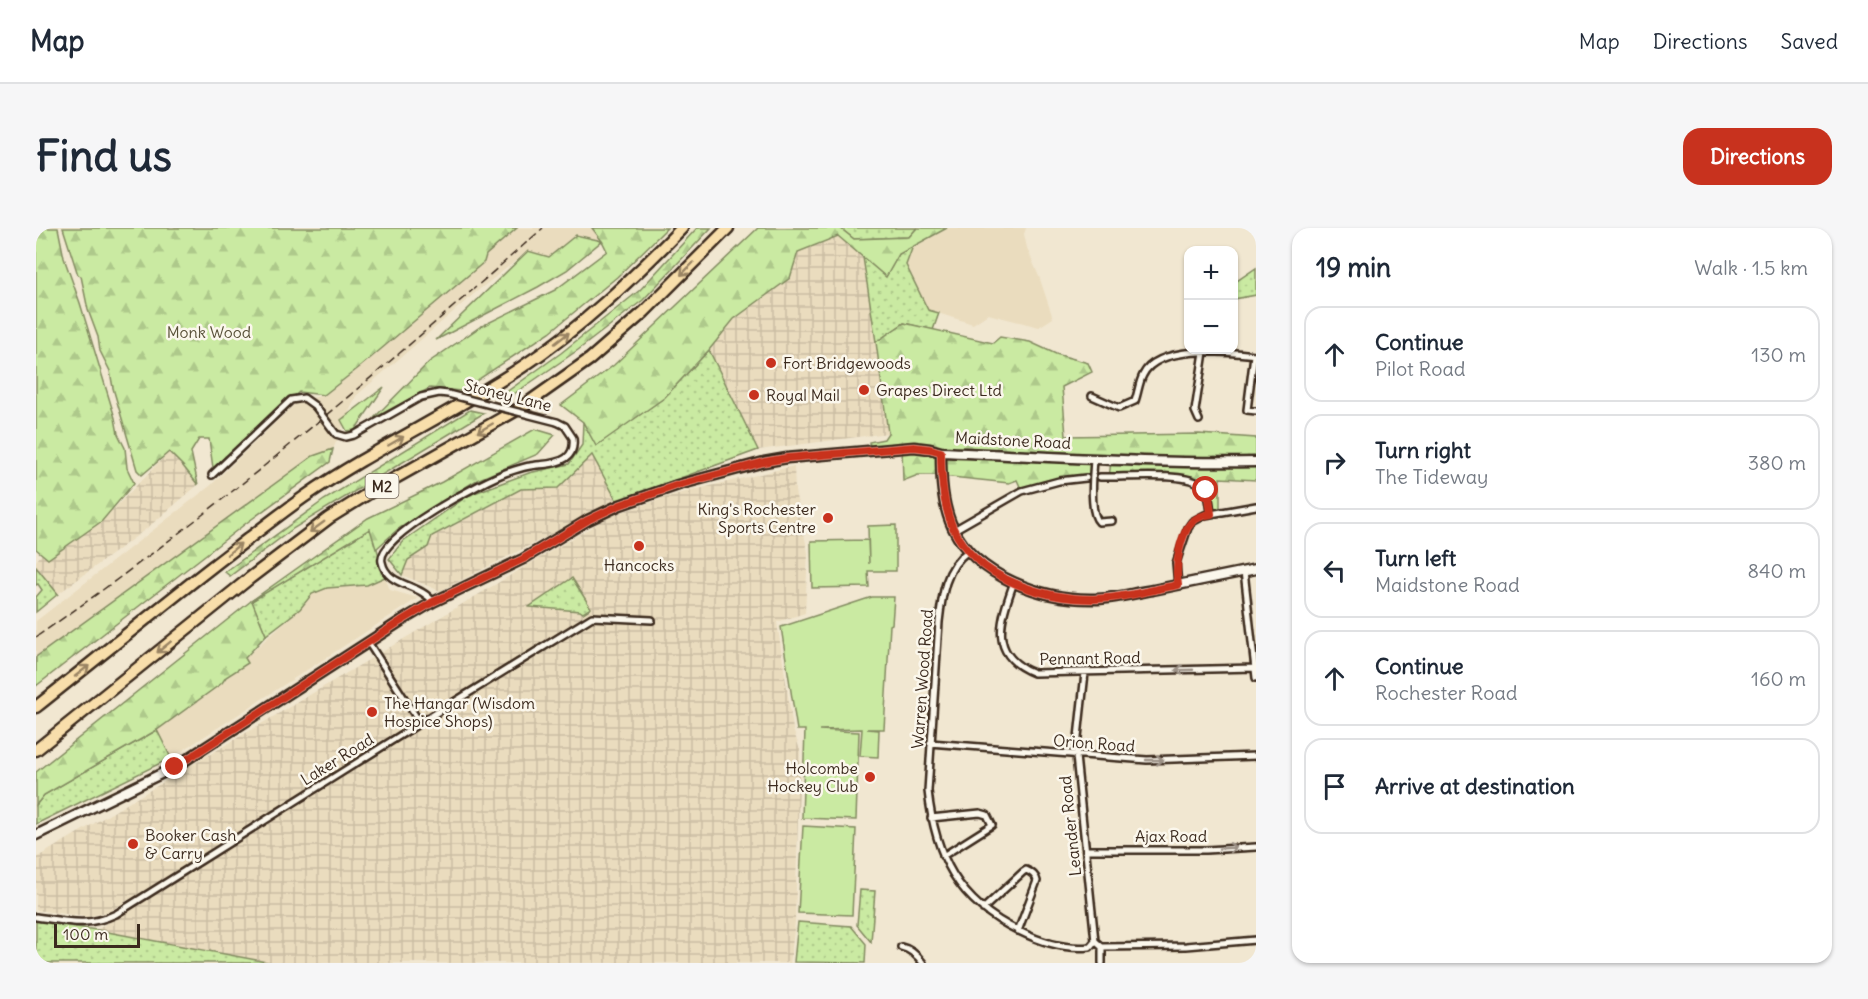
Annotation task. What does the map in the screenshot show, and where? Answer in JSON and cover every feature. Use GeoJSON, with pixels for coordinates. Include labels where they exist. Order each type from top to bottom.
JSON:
{"type":"FeatureCollection","features":[{"type":"Feature","properties":{"kind":"highway","name":"M2"},"geometry":{"type":"LineString","coordinates":[[36,707],[305,496],[371,455],[491,387],[547,350],[634,277],[682,228]]}},
{"type":"Feature","properties":{"kind":"highway","name":"M2"},"geometry":{"type":"LineString","coordinates":[[36,750],[250,578],[329,518],[522,406],[583,364],[644,312],[729,228]]}},
{"type":"Feature","properties":{"kind":"main road","name":"Maidstone Road"},"geometry":{"type":"LineString","coordinates":[[36,835],[175,767],[433,602],[523,559],[601,514],[635,499],[678,485],[741,467],[787,458],[914,447],[941,452],[1021,454],[1094,460],[1256,462]]}},
{"type":"Feature","properties":{"kind":"main road"},"geometry":{"type":"LineString","coordinates":[[941,452],[944,495],[954,530],[968,551],[991,569],[1014,582],[1048,594],[1094,599],[1110,598],[1256,569]]}},
{"type":"Feature","properties":{"kind":"street"},"geometry":{"type":"LineString","coordinates":[[1238,352],[1255,355],[1247,410],[1256,411]]}},
{"type":"Feature","properties":{"kind":"street"},"geometry":{"type":"LineString","coordinates":[[1092,396],[1119,408],[1136,402],[1143,375],[1151,364],[1165,357],[1188,354]]}},
{"type":"Feature","properties":{"kind":"street"},"geometry":{"type":"LineString","coordinates":[[1199,420],[1195,411],[1204,354]]}},
{"type":"Feature","properties":{"kind":"street","name":"Stoney Lane"},"geometry":{"type":"LineString","coordinates":[[212,475],[291,400],[304,398],[315,406],[336,434],[345,437],[354,435],[421,397],[439,393],[557,422],[565,426],[573,438],[572,452],[567,457],[551,463],[508,472],[474,486],[422,518],[383,551],[381,560],[384,568],[396,581],[421,590],[433,602]]}},
{"type":"Feature","properties":{"kind":"street"},"geometry":{"type":"LineString","coordinates":[[1094,460],[1095,519],[1099,522],[1112,521]]}},
{"type":"Feature","properties":{"kind":"street"},"geometry":{"type":"LineString","coordinates":[[1100,477],[1164,477],[1193,480],[1206,490],[1211,514]]}},
{"type":"Feature","properties":{"kind":"street"},"geometry":{"type":"LineString","coordinates":[[954,530],[1022,491],[1059,481],[1086,478]]}},
{"type":"Feature","properties":{"kind":"street"},"geometry":{"type":"LineString","coordinates":[[1178,585],[1176,563],[1188,528],[1198,518],[1256,506]]}},
{"type":"Feature","properties":{"kind":"street","name":"Warren Wood Road"},"geometry":{"type":"LineString","coordinates":[[968,551],[955,563],[945,583],[942,596],[930,744],[928,791],[931,818],[944,856],[963,890],[1000,922],[1036,940],[1071,947],[1090,947],[1095,941]]}},
{"type":"Feature","properties":{"kind":"street"},"geometry":{"type":"LineString","coordinates":[[1245,571],[1253,615],[1256,678]]}},
{"type":"Feature","properties":{"kind":"street","name":"Pennant Road"},"geometry":{"type":"LineString","coordinates":[[1014,582],[1002,619],[1000,635],[1010,657],[1025,670],[1034,673],[1085,673],[1255,668]]}},
{"type":"Feature","properties":{"kind":"street","name":"Laker Road"},"geometry":{"type":"LineString","coordinates":[[36,917],[82,924],[103,920],[116,914],[592,617],[652,620]]}},
{"type":"Feature","properties":{"kind":"street"},"geometry":{"type":"LineString","coordinates":[[368,642],[420,723]]}},
{"type":"Feature","properties":{"kind":"street","name":"Leander Road"},"geometry":{"type":"LineString","coordinates":[[1085,673],[1076,756],[1095,941]]}},
{"type":"Feature","properties":{"kind":"street","name":"Orion Road"},"geometry":{"type":"LineString","coordinates":[[930,744],[1147,760],[1256,756]]}},
{"type":"Feature","properties":{"kind":"street"},"geometry":{"type":"LineString","coordinates":[[931,818],[981,813],[987,815],[992,825],[944,856]]}},
{"type":"Feature","properties":{"kind":"street","name":"Ajax Road"},"geometry":{"type":"LineString","coordinates":[[1086,850],[1206,850],[1256,847]]}},
{"type":"Feature","properties":{"kind":"street"},"geometry":{"type":"LineString","coordinates":[[983,909],[1023,872],[1029,871],[1037,878],[1037,881],[1018,931]]}},
{"type":"Feature","properties":{"kind":"street"},"geometry":{"type":"LineString","coordinates":[[1095,941],[1102,947],[1186,946],[1256,940]]}},
{"type":"Feature","properties":{"kind":"street"},"geometry":{"type":"LineString","coordinates":[[902,947],[916,954],[923,963]]}},
{"type":"Feature","properties":{"kind":"street"},"geometry":{"type":"LineString","coordinates":[[1102,947],[1102,963]]}},
{"type":"Feature","properties":{"kind":"shaded area"},"geometry":{"type":"Polygon","coordinates":[[[517,228],[592,228],[602,241],[576,235],[549,257],[528,251],[475,293],[356,396],[333,449],[313,456],[36,657],[36,621],[210,486],[297,402],[324,395],[361,366],[484,263],[486,255],[517,228]]]}},
{"type":"Feature","properties":{"kind":"shaded area"},"geometry":{"type":"Polygon","coordinates":[[[947,228],[1026,228],[1024,234],[1027,248],[1053,318],[1039,327],[988,314],[973,324],[928,310],[906,265],[913,246],[947,228]]]}},
{"type":"Feature","properties":{"kind":"shaded area"},"geometry":{"type":"Polygon","coordinates":[[[838,236],[863,257],[888,433],[758,450],[709,350],[734,319],[790,278],[798,252],[838,236]]]}},
{"type":"Feature","properties":{"kind":"shaded area"},"geometry":{"type":"Polygon","coordinates":[[[169,452],[198,485],[146,529],[58,594],[36,567],[36,561],[42,554],[48,559],[102,521],[169,452]]]}},
{"type":"Feature","properties":{"kind":"shaded area"},"geometry":{"type":"Polygon","coordinates":[[[592,454],[617,501],[440,591],[402,575],[408,560],[428,547],[432,537],[521,489],[558,488],[592,454]]]}},
{"type":"Feature","properties":{"kind":"shaded area"},"geometry":{"type":"Polygon","coordinates":[[[794,466],[795,491],[808,553],[805,613],[777,622],[793,729],[800,750],[795,922],[790,963],[272,963],[97,930],[505,674],[110,911],[87,917],[36,910],[36,858],[610,516],[673,495],[794,466]]]}},
{"type":"Feature","properties":{"kind":"shaded area"},"geometry":{"type":"Polygon","coordinates":[[[385,577],[390,590],[418,598],[171,758],[157,730],[247,663],[244,659],[299,609],[312,594],[327,588],[367,585],[385,577]]]}},
{"type":"Feature","properties":{"kind":"green space"},"geometry":{"type":"Polygon","coordinates":[[[36,228],[58,228],[64,258],[80,303],[118,434],[125,448],[127,468],[134,483],[102,521],[48,559],[36,549],[36,228]]]}},
{"type":"Feature","properties":{"kind":"green space","name":"Monk Wood"},"geometry":{"type":"Polygon","coordinates":[[[63,228],[517,228],[486,255],[484,262],[324,395],[299,392],[213,468],[209,439],[199,439],[191,452],[198,485],[169,452],[142,475],[137,470],[110,371],[100,351],[98,337],[88,310],[81,276],[78,275],[63,228]]]}},
{"type":"Feature","properties":{"kind":"green space"},"geometry":{"type":"Polygon","coordinates":[[[592,228],[667,228],[617,277],[550,332],[461,391],[430,388],[374,418],[429,362],[480,327],[555,290],[607,251],[592,228]]]}},
{"type":"Feature","properties":{"kind":"green space"},"geometry":{"type":"Polygon","coordinates":[[[697,228],[711,228],[643,300],[578,350],[508,398],[505,393],[561,353],[640,290],[697,228]]]}},
{"type":"Feature","properties":{"kind":"green space"},"geometry":{"type":"Polygon","coordinates":[[[758,228],[840,228],[854,239],[909,237],[917,228],[947,228],[899,254],[886,277],[838,236],[798,252],[790,278],[734,319],[709,350],[664,398],[596,446],[583,422],[561,405],[614,365],[758,228]]]}},
{"type":"Feature","properties":{"kind":"green space"},"geometry":{"type":"Polygon","coordinates":[[[840,228],[917,228],[909,237],[854,239],[840,228]]]}},
{"type":"Feature","properties":{"kind":"green space"},"geometry":{"type":"Polygon","coordinates":[[[576,235],[602,241],[567,270],[436,340],[528,251],[549,257],[576,235]]]}},
{"type":"Feature","properties":{"kind":"green space"},"geometry":{"type":"Polygon","coordinates":[[[913,246],[906,265],[928,310],[939,313],[933,330],[904,323],[876,342],[863,257],[886,276],[899,254],[913,246]]]}},
{"type":"Feature","properties":{"kind":"green space"},"geometry":{"type":"Polygon","coordinates":[[[1256,268],[1256,295],[1238,298],[1238,280],[1256,268]]]}},
{"type":"Feature","properties":{"kind":"green space"},"geometry":{"type":"Polygon","coordinates":[[[904,323],[993,343],[1000,337],[1030,342],[1056,354],[1088,363],[1092,372],[1062,387],[1066,436],[1199,434],[1256,438],[1256,480],[1220,478],[1220,513],[1211,514],[1209,497],[1193,480],[1109,478],[1111,461],[1094,460],[1093,476],[1022,491],[1017,480],[1009,483],[918,475],[903,481],[902,448],[870,450],[869,442],[884,439],[888,433],[876,342],[904,323]]]}},
{"type":"Feature","properties":{"kind":"green space"},"geometry":{"type":"Polygon","coordinates":[[[709,350],[758,450],[617,501],[592,455],[558,488],[521,489],[432,536],[428,547],[408,560],[402,575],[389,559],[403,541],[469,495],[529,473],[569,464],[582,445],[583,422],[596,445],[664,398],[709,350]]]}},
{"type":"Feature","properties":{"kind":"green space"},"geometry":{"type":"Polygon","coordinates":[[[384,387],[355,430],[347,431],[341,420],[384,387]]]}},
{"type":"Feature","properties":{"kind":"green space"},"geometry":{"type":"Polygon","coordinates":[[[470,410],[484,413],[294,528],[230,576],[225,572],[324,500],[470,410]]]}},
{"type":"Feature","properties":{"kind":"green space"},"geometry":{"type":"Polygon","coordinates":[[[535,429],[555,435],[538,454],[477,480],[398,529],[376,549],[370,529],[252,601],[266,635],[245,658],[248,663],[157,730],[44,795],[36,805],[36,772],[251,601],[368,518],[442,482],[535,429]]]}},
{"type":"Feature","properties":{"kind":"green space"},"geometry":{"type":"Polygon","coordinates":[[[333,449],[330,462],[245,524],[36,686],[36,657],[313,456],[333,449]]]}},
{"type":"Feature","properties":{"kind":"green space"},"geometry":{"type":"Polygon","coordinates":[[[896,525],[896,571],[868,571],[869,587],[812,588],[811,541],[868,540],[869,564],[868,526],[896,525]]]}},
{"type":"Feature","properties":{"kind":"green space"},"geometry":{"type":"Polygon","coordinates":[[[371,528],[385,577],[367,585],[327,588],[312,594],[300,609],[266,635],[251,601],[371,528]]]}},
{"type":"Feature","properties":{"kind":"green space"},"geometry":{"type":"Polygon","coordinates":[[[36,567],[58,594],[36,612],[36,597],[42,590],[38,584],[36,585],[36,567]]]}},
{"type":"Feature","properties":{"kind":"green space"},"geometry":{"type":"Polygon","coordinates":[[[572,578],[591,608],[583,613],[529,607],[572,578]]]}},
{"type":"Feature","properties":{"kind":"green space"},"geometry":{"type":"Polygon","coordinates":[[[872,597],[894,597],[892,624],[890,625],[884,729],[867,729],[879,730],[878,757],[860,756],[862,729],[819,730],[859,732],[856,820],[802,818],[805,730],[797,730],[781,627],[872,597]]]}},
{"type":"Feature","properties":{"kind":"green space"},"geometry":{"type":"Polygon","coordinates":[[[157,730],[171,758],[36,824],[36,805],[44,795],[157,730]]]}},
{"type":"Feature","properties":{"kind":"green space"},"geometry":{"type":"Polygon","coordinates":[[[803,826],[856,829],[852,915],[798,913],[803,826]]]}},
{"type":"Feature","properties":{"kind":"green space"},"geometry":{"type":"Polygon","coordinates":[[[860,890],[875,891],[871,942],[857,925],[860,890]]]}},
{"type":"Feature","properties":{"kind":"green space"},"geometry":{"type":"Polygon","coordinates":[[[36,921],[97,930],[272,963],[36,963],[36,921]]]}},
{"type":"Feature","properties":{"kind":"green space"},"geometry":{"type":"Polygon","coordinates":[[[798,922],[851,926],[866,944],[865,963],[794,962],[798,922]]]}},
{"type":"Feature","properties":{"kind":"railway"},"geometry":{"type":"LineString","coordinates":[[36,637],[232,492],[358,388],[543,228]]}},
{"type":"Feature","properties":{"kind":"place","name":"Fort Bridgewoods"},"geometry":{"type":"Point","coordinates":[771,363]}},
{"type":"Feature","properties":{"kind":"place","name":"Grapes Direct Ltd"},"geometry":{"type":"Point","coordinates":[864,390]}},
{"type":"Feature","properties":{"kind":"place","name":"Royal Mail"},"geometry":{"type":"Point","coordinates":[754,395]}},
{"type":"Feature","properties":{"kind":"place","name":"King's Rochester Sports Centre"},"geometry":{"type":"Point","coordinates":[828,518]}},
{"type":"Feature","properties":{"kind":"place","name":"Hancocks"},"geometry":{"type":"Point","coordinates":[639,546]}},
{"type":"Feature","properties":{"kind":"place","name":"The Hangar (Wisdom Hospice Shops)"},"geometry":{"type":"Point","coordinates":[372,712]}},
{"type":"Feature","properties":{"kind":"place","name":"Holcombe Hockey Club"},"geometry":{"type":"Point","coordinates":[870,777]}},
{"type":"Feature","properties":{"kind":"place","name":"Booker Cash & Carry"},"geometry":{"type":"Point","coordinates":[133,844]}},
{"type":"Feature","properties":{"kind":"route"},"geometry":{"type":"LineString","coordinates":[[175,767],[433,602],[523,559],[577,526],[620,505],[720,473],[764,462],[803,456],[914,447],[941,452],[941,473],[948,514],[954,530],[978,561],[1014,582],[1048,594],[1094,599],[1178,585],[1176,563],[1188,528],[1198,518],[1211,514],[1206,490]]}}]}
